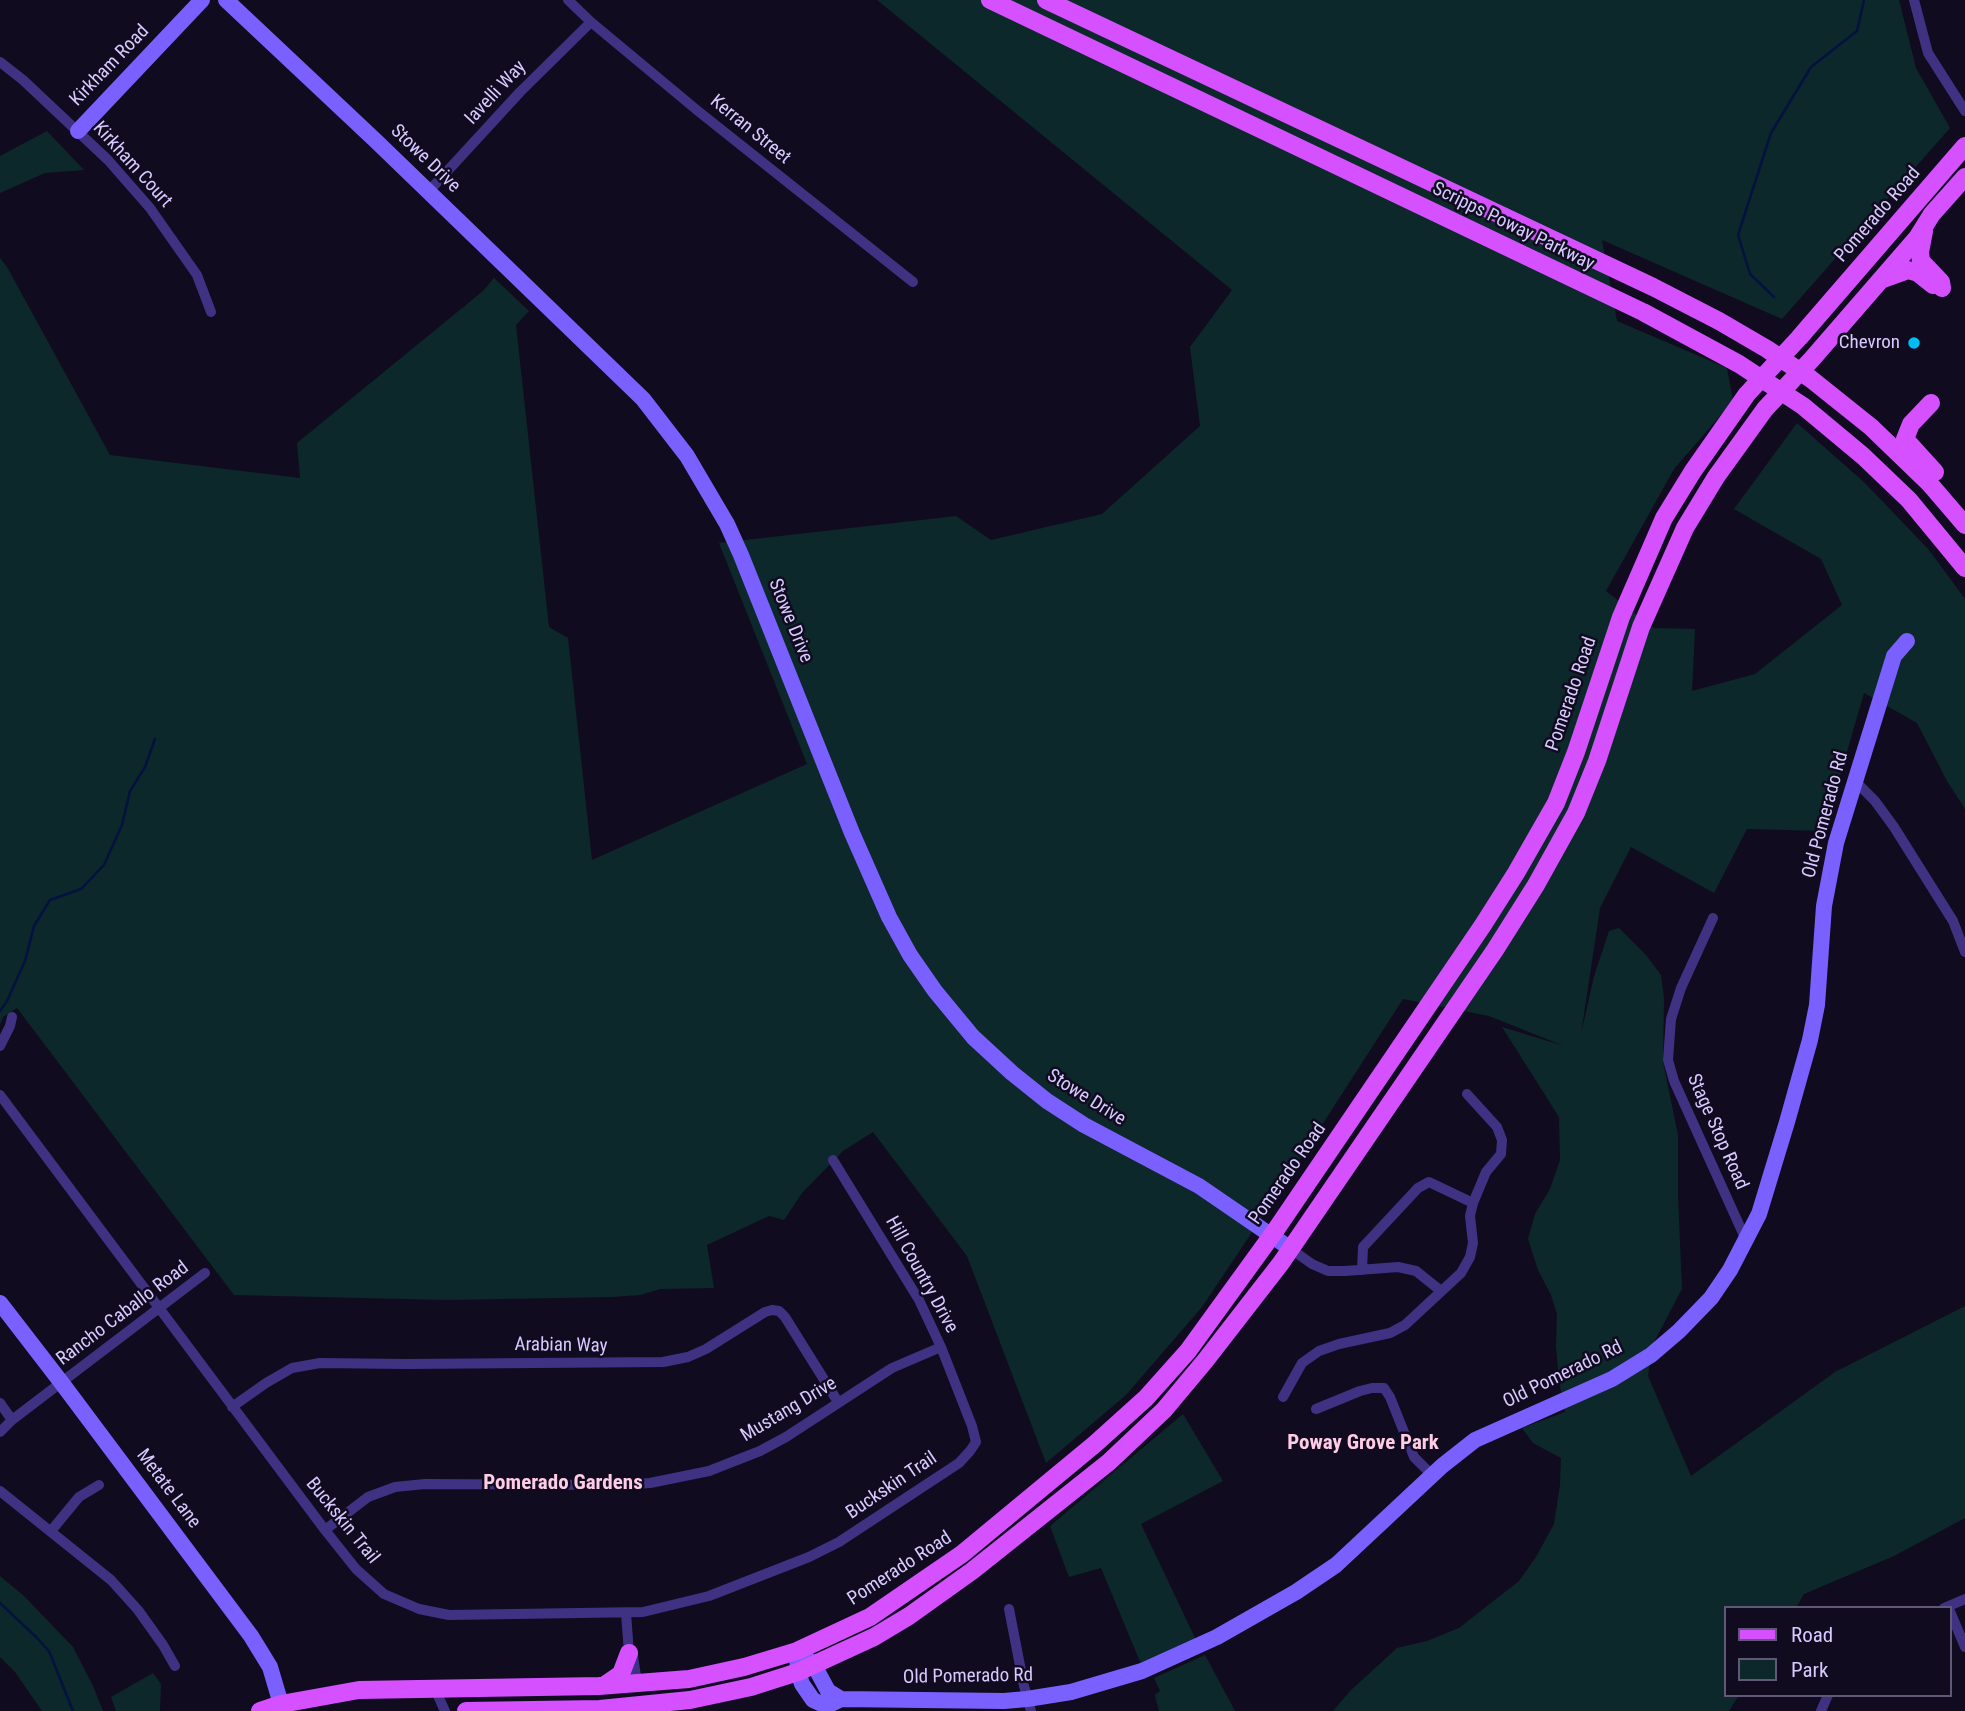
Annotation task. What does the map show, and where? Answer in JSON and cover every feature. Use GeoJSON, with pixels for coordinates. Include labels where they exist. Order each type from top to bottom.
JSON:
{"type":"FeatureCollection","features":[{"type":"Feature","properties":{"kind":"main road","name":"Scripps Poway Parkway"},"geometry":{"type":"LineString","coordinates":[[990,0],[1643,312],[1762,377],[1803,406],[1872,464],[1909,500],[1965,568]]}},
{"type":"Feature","properties":{"kind":"main road","name":"Scripps Poway Parkway"},"geometry":{"type":"LineString","coordinates":[[1046,0],[1653,287],[1719,321],[1800,371],[1878,434],[1929,482],[1965,524]]}},
{"type":"Feature","properties":{"kind":"main road","name":"Pomerado Road"},"geometry":{"type":"LineString","coordinates":[[260,1711],[359,1690],[604,1685],[689,1679],[744,1667],[797,1651],[870,1617],[962,1554],[1095,1444],[1146,1398],[1188,1351],[1272,1235],[1483,925],[1536,838],[1556,803],[1576,751],[1620,617],[1664,518],[1693,471],[1747,394],[1965,146]]}},
{"type":"Feature","properties":{"kind":"main road","name":"Pomerado Road"},"geometry":{"type":"LineString","coordinates":[[466,1711],[601,1710],[690,1700],[751,1687],[806,1669],[874,1637],[909,1616],[972,1571],[1108,1462],[1164,1410],[1291,1249],[1494,950],[1556,850],[1576,813],[1597,761],[1641,627],[1685,528],[1716,477],[1765,409],[1880,280],[1917,237],[1931,214],[1965,177]]}},
{"type":"Feature","properties":{"kind":"main road"},"geometry":{"type":"LineString","coordinates":[[1880,280],[1908,270],[1918,273],[1936,288],[1942,288],[1941,282],[1920,261],[1924,226]]}},
{"type":"Feature","properties":{"kind":"main road"},"geometry":{"type":"LineString","coordinates":[[1931,403],[1911,424],[1905,439],[1965,506]]}},
{"type":"Feature","properties":{"kind":"main road"},"geometry":{"type":"LineString","coordinates":[[604,1685],[621,1674],[629,1653]]}},
{"type":"Feature","properties":{"kind":"main road"},"geometry":{"type":"LineString","coordinates":[[601,1710],[611,1700],[626,1699],[637,1683]]}},
{"type":"Feature","properties":{"kind":"street","name":"Kirkham Road"},"geometry":{"type":"LineString","coordinates":[[78,131],[202,0]]}},
{"type":"Feature","properties":{"kind":"street","name":"Stowe Drive"},"geometry":{"type":"LineString","coordinates":[[226,0],[429,191],[643,399],[687,456],[737,545],[852,833],[889,917],[910,955],[935,991],[973,1037],[1047,1101],[1084,1125],[1199,1186],[1291,1249]]}},
{"type":"Feature","properties":{"kind":"street","name":"Kerran Street"},"geometry":{"type":"LineString","coordinates":[[568,0],[698,111],[913,282]]}},
{"type":"Feature","properties":{"kind":"street"},"geometry":{"type":"LineString","coordinates":[[1914,0],[1928,53],[1965,111]]}},
{"type":"Feature","properties":{"kind":"street","name":"Iavelli Way"},"geometry":{"type":"LineString","coordinates":[[429,191],[520,92],[591,22]]}},
{"type":"Feature","properties":{"kind":"street","name":"Kirkham Court"},"geometry":{"type":"LineString","coordinates":[[0,62],[23,80],[108,160],[150,208],[197,275],[211,312]]}},
{"type":"Feature","properties":{"kind":"street","name":"Old Pomerado Rd"},"geometry":{"type":"LineString","coordinates":[[806,1669],[828,1691],[841,1699],[1004,1701],[1029,1705],[1128,1676],[1217,1637],[1296,1592],[1336,1565],[1432,1475],[1475,1440],[1612,1379],[1651,1354],[1679,1331],[1711,1297],[1730,1270],[1759,1214],[1810,1040],[1819,997],[1824,906],[1836,843],[1894,656],[1907,641]]}},
{"type":"Feature","properties":{"kind":"street"},"geometry":{"type":"LineString","coordinates":[[1855,781],[1875,801],[1894,827],[1954,921],[1965,952]]}},
{"type":"Feature","properties":{"kind":"street","name":"Stage Stop Road"},"geometry":{"type":"LineString","coordinates":[[1713,918],[1681,988],[1671,1019],[1668,1060],[1674,1081],[1746,1240]]}},
{"type":"Feature","properties":{"kind":"street"},"geometry":{"type":"LineString","coordinates":[[0,1046],[12,1017]]}},
{"type":"Feature","properties":{"kind":"street"},"geometry":{"type":"LineString","coordinates":[[1283,1397],[1302,1363],[1319,1351],[1390,1333],[1405,1325],[1461,1273],[1474,1243],[1470,1216],[1473,1203],[1486,1172],[1501,1154],[1502,1140],[1497,1127],[1467,1094]]}},
{"type":"Feature","properties":{"kind":"street","name":"Buckskin Trail"},"geometry":{"type":"LineString","coordinates":[[0,1095],[356,1569],[384,1594],[419,1609],[449,1615],[626,1613],[643,1612],[709,1597],[809,1557],[839,1542],[958,1463],[970,1451]]}},
{"type":"Feature","properties":{"kind":"street","name":"Hill Country Drive"},"geometry":{"type":"LineString","coordinates":[[833,1160],[919,1300],[972,1426],[976,1442],[970,1451]]}},
{"type":"Feature","properties":{"kind":"street"},"geometry":{"type":"LineString","coordinates":[[1362,1270],[1363,1247],[1419,1188],[1429,1182],[1473,1203]]}},
{"type":"Feature","properties":{"kind":"street"},"geometry":{"type":"LineString","coordinates":[[1291,1249],[1312,1264],[1328,1270],[1398,1267],[1416,1271],[1441,1292]]}},
{"type":"Feature","properties":{"kind":"street","name":"Rancho Caballo Road"},"geometry":{"type":"LineString","coordinates":[[0,1432],[12,1420],[205,1273]]}},
{"type":"Feature","properties":{"kind":"street","name":"Metate Lane"},"geometry":{"type":"LineString","coordinates":[[0,1303],[251,1636],[270,1667],[282,1707]]}},
{"type":"Feature","properties":{"kind":"street","name":"Arabian Way"},"geometry":{"type":"LineString","coordinates":[[232,1407],[292,1368],[320,1363],[663,1362],[688,1357],[706,1349],[772,1310],[779,1311],[785,1317],[838,1402]]}},
{"type":"Feature","properties":{"kind":"street","name":"Mustang Drive"},"geometry":{"type":"LineString","coordinates":[[325,1530],[368,1497],[395,1487],[425,1484],[620,1485],[650,1483],[709,1471],[760,1451],[892,1368],[941,1347]]}},
{"type":"Feature","properties":{"kind":"street"},"geometry":{"type":"LineString","coordinates":[[1316,1409],[1360,1391],[1384,1388],[1414,1457],[1432,1475]]}},
{"type":"Feature","properties":{"kind":"street"},"geometry":{"type":"LineString","coordinates":[[0,1403],[12,1420]]}},
{"type":"Feature","properties":{"kind":"street"},"geometry":{"type":"LineString","coordinates":[[51,1531],[79,1497],[99,1485]]}},
{"type":"Feature","properties":{"kind":"street"},"geometry":{"type":"LineString","coordinates":[[0,1491],[111,1580],[138,1610],[175,1666]]}},
{"type":"Feature","properties":{"kind":"street"},"geometry":{"type":"LineString","coordinates":[[1009,1609],[1029,1705]]}},
{"type":"Feature","properties":{"kind":"street"},"geometry":{"type":"LineString","coordinates":[[626,1613],[629,1653],[634,1657],[637,1683]]}},
{"type":"Feature","properties":{"kind":"street"},"geometry":{"type":"LineString","coordinates":[[1951,1615],[1965,1647]]}},
{"type":"Feature","properties":{"kind":"street"},"geometry":{"type":"LineString","coordinates":[[797,1651],[806,1669]]}},
{"type":"Feature","properties":{"kind":"street"},"geometry":{"type":"LineString","coordinates":[[435,1689],[444,1711]]}},
{"type":"Feature","properties":{"kind":"green space"},"geometry":{"type":"Polygon","coordinates":[[[877,0],[1899,0],[1916,68],[1950,128],[1782,319],[1602,240],[1617,321],[1727,368],[1733,401],[1674,469],[1606,591],[1654,628],[1695,629],[1692,691],[1755,674],[1842,605],[1821,559],[1734,509],[1797,423],[1865,483],[1929,550],[1965,599],[1965,809],[1917,723],[1864,693],[1824,831],[1747,829],[1714,893],[1631,847],[1600,908],[1581,1034],[1594,976],[1609,931],[1619,928],[1646,955],[1661,975],[1664,998],[1663,1062],[1678,1135],[1682,1289],[1652,1346],[1648,1376],[1691,1476],[1835,1372],[1965,1306],[1965,1518],[1894,1556],[1804,1594],[1797,1606],[1724,1606],[1724,1697],[1738,1697],[1729,1711],[1333,1711],[1350,1691],[1397,1648],[1427,1641],[1459,1628],[1519,1581],[1554,1524],[1561,1458],[1533,1443],[1522,1428],[1565,1412],[1556,1347],[1557,1314],[1528,1239],[1535,1214],[1550,1189],[1560,1160],[1559,1117],[1502,1027],[1564,1046],[1489,1016],[1403,999],[1202,1307],[1126,1395],[1046,1463],[967,1256],[873,1132],[843,1151],[802,1193],[784,1220],[769,1216],[707,1245],[714,1288],[660,1289],[640,1295],[612,1297],[448,1300],[234,1295],[17,1008],[3,1017],[0,1024],[0,258],[110,455],[300,478],[297,443],[483,291],[494,278],[529,311],[516,325],[549,627],[568,638],[592,860],[807,764],[719,543],[956,516],[991,540],[1102,514],[1200,426],[1190,347],[1232,290],[877,0]]]}},
{"type":"Feature","properties":{"kind":"green space"},"geometry":{"type":"Polygon","coordinates":[[[47,131],[84,170],[45,173],[0,193],[0,156],[47,131]]]}},
{"type":"Feature","properties":{"kind":"green space"},"geometry":{"type":"Polygon","coordinates":[[[1183,1414],[1223,1481],[1141,1524],[1196,1640],[1141,1664],[1101,1568],[1069,1577],[1050,1526],[1183,1414]]]}},
{"type":"Feature","properties":{"kind":"green space"},"geometry":{"type":"Polygon","coordinates":[[[0,1576],[24,1596],[73,1647],[103,1711],[42,1711],[15,1672],[0,1657],[0,1576]]]}},
{"type":"Feature","properties":{"kind":"green space"},"geometry":{"type":"Polygon","coordinates":[[[1205,1655],[1235,1711],[1159,1711],[1155,1695],[1160,1691],[1154,1678],[1205,1655]]]}},
{"type":"Feature","properties":{"kind":"green space"},"geometry":{"type":"Polygon","coordinates":[[[153,1673],[161,1684],[160,1711],[116,1711],[111,1697],[153,1673]]]}},
{"type":"Feature","properties":{"kind":"waterway"},"geometry":{"type":"LineString","coordinates":[[1774,297],[1750,274],[1738,235],[1771,133],[1811,67],[1857,31],[1864,0]]}},
{"type":"Feature","properties":{"kind":"waterway"},"geometry":{"type":"LineString","coordinates":[[0,1011],[25,961],[34,926],[50,900],[81,889],[104,865],[122,825],[130,791],[145,767],[155,739]]}},
{"type":"Feature","properties":{"kind":"waterway"},"geometry":{"type":"LineString","coordinates":[[0,1603],[49,1651],[73,1711]]}},
{"type":"Feature","properties":{"kind":"place","name":"Chevron"},"geometry":{"type":"Point","coordinates":[1914,343]}},
{"type":"Feature","properties":{"kind":"district","name":"Poway Grove Park"},"geometry":{"type":"Point","coordinates":[1363,1444]}},
{"type":"Feature","properties":{"kind":"district","name":"Pomerado Gardens"},"geometry":{"type":"Point","coordinates":[563,1484]}}]}
